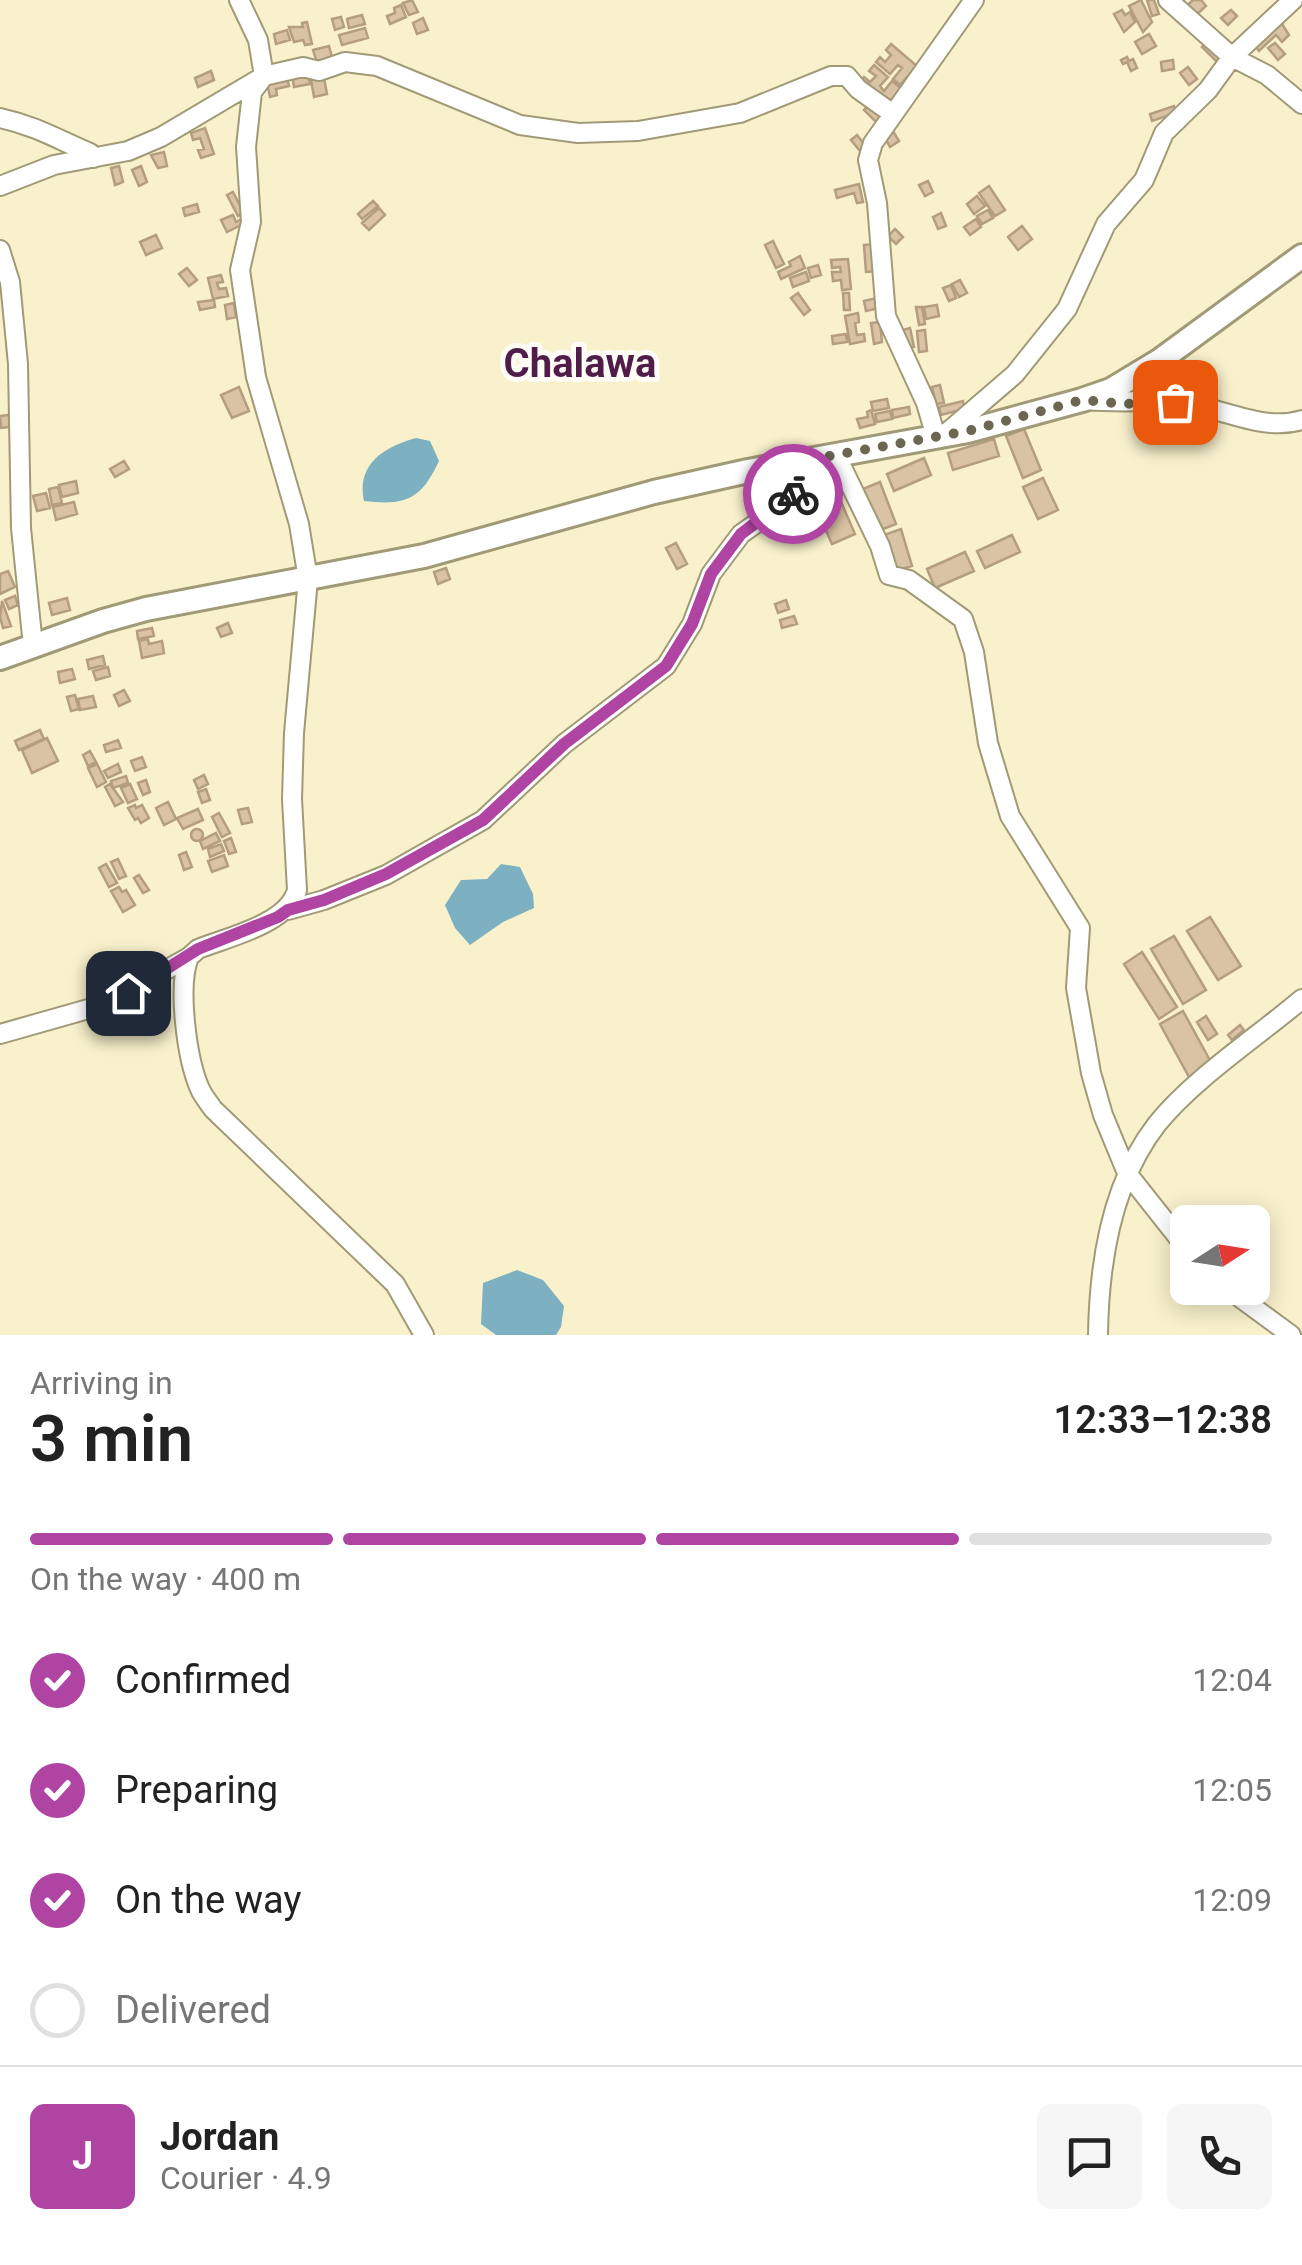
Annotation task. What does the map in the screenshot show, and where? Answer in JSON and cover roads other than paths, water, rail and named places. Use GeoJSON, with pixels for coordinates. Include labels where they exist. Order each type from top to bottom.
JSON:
{"type":"FeatureCollection","features":[{"type":"Feature","properties":{"kind":"street"},"geometry":{"type":"LineString","coordinates":[[238,0],[258,40],[264,76],[252,92],[246,147],[252,222],[240,270],[256,377],[298,524],[308,578],[294,732],[292,799],[297,890],[288,910]]}},
{"type":"Feature","properties":{"kind":"street"},"geometry":{"type":"LineString","coordinates":[[939,437],[886,316],[874,185],[868,160],[874,143],[974,0]]}},
{"type":"Feature","properties":{"kind":"street"},"geometry":{"type":"LineString","coordinates":[[1168,0],[1232,57],[1267,75],[1302,104]]}},
{"type":"Feature","properties":{"kind":"street"},"geometry":{"type":"LineString","coordinates":[[939,437],[1016,374],[1061,318],[1106,224],[1144,180],[1164,133],[1208,90],[1232,57],[1293,0]]}},
{"type":"Feature","properties":{"kind":"street"},"geometry":{"type":"LineString","coordinates":[[0,186],[54,165],[128,150],[161,137],[264,76],[303,67],[318,70],[345,62],[377,66],[520,125],[578,132],[638,130],[740,113],[831,76],[848,76],[858,89],[894,114]]}},
{"type":"Feature","properties":{"kind":"street"},"geometry":{"type":"LineString","coordinates":[[0,118],[38,128],[93,158]]}},
{"type":"Feature","properties":{"kind":"street"},"geometry":{"type":"LineString","coordinates":[[0,250],[10,282],[18,364],[21,528],[33,646]]}},
{"type":"Feature","properties":{"kind":"street"},"geometry":{"type":"LineString","coordinates":[[0,658],[146,609],[424,556],[654,492],[939,437],[1082,400],[1111,390],[1159,361],[1302,256]]}},
{"type":"Feature","properties":{"kind":"street"},"geometry":{"type":"LineString","coordinates":[[1082,400],[1124,404],[1175,402],[1282,426],[1302,420]]}},
{"type":"Feature","properties":{"kind":"street"},"geometry":{"type":"LineString","coordinates":[[0,1034],[106,1004],[198,949],[386,874],[483,820],[564,744],[666,666],[692,624],[711,574],[741,534],[788,500],[830,456]]}},
{"type":"Feature","properties":{"kind":"street"},"geometry":{"type":"LineString","coordinates":[[830,456],[880,546],[889,575],[909,580],[963,619],[974,652],[988,744],[1006,806],[1080,928],[1075,978],[1091,1073],[1103,1116],[1127,1173],[1170,1227]]}},
{"type":"Feature","properties":{"kind":"street"},"geometry":{"type":"LineString","coordinates":[[189,957],[183,974],[189,1042],[200,1089],[214,1109],[395,1284],[424,1335]]}},
{"type":"Feature","properties":{"kind":"street"},"geometry":{"type":"LineString","coordinates":[[1098,1335],[1099,1292],[1117,1202],[1127,1173],[1156,1125],[1182,1098],[1302,999]]}},
{"type":"Feature","properties":{"kind":"street"},"geometry":{"type":"LineString","coordinates":[[1250,1305],[1291,1335]]}},
{"type":"Feature","properties":{"kind":"water"},"geometry":{"type":"Polygon","coordinates":[[[416,438],[430,441],[439,461],[426,484],[402,501],[364,501],[368,467],[383,452],[416,438]]]}},
{"type":"Feature","properties":{"kind":"water"},"geometry":{"type":"Polygon","coordinates":[[[501,864],[520,867],[533,894],[534,908],[503,922],[470,945],[455,928],[445,905],[461,880],[487,879],[501,864]]]}},
{"type":"Feature","properties":{"kind":"water"},"geometry":{"type":"Polygon","coordinates":[[[517,1270],[543,1280],[564,1306],[556,1335],[496,1335],[481,1324],[483,1283],[517,1270]]]}},
{"type":"Feature","properties":{"kind":"district","name":"Chalawa"},"geometry":{"type":"Point","coordinates":[580,363]}}]}
